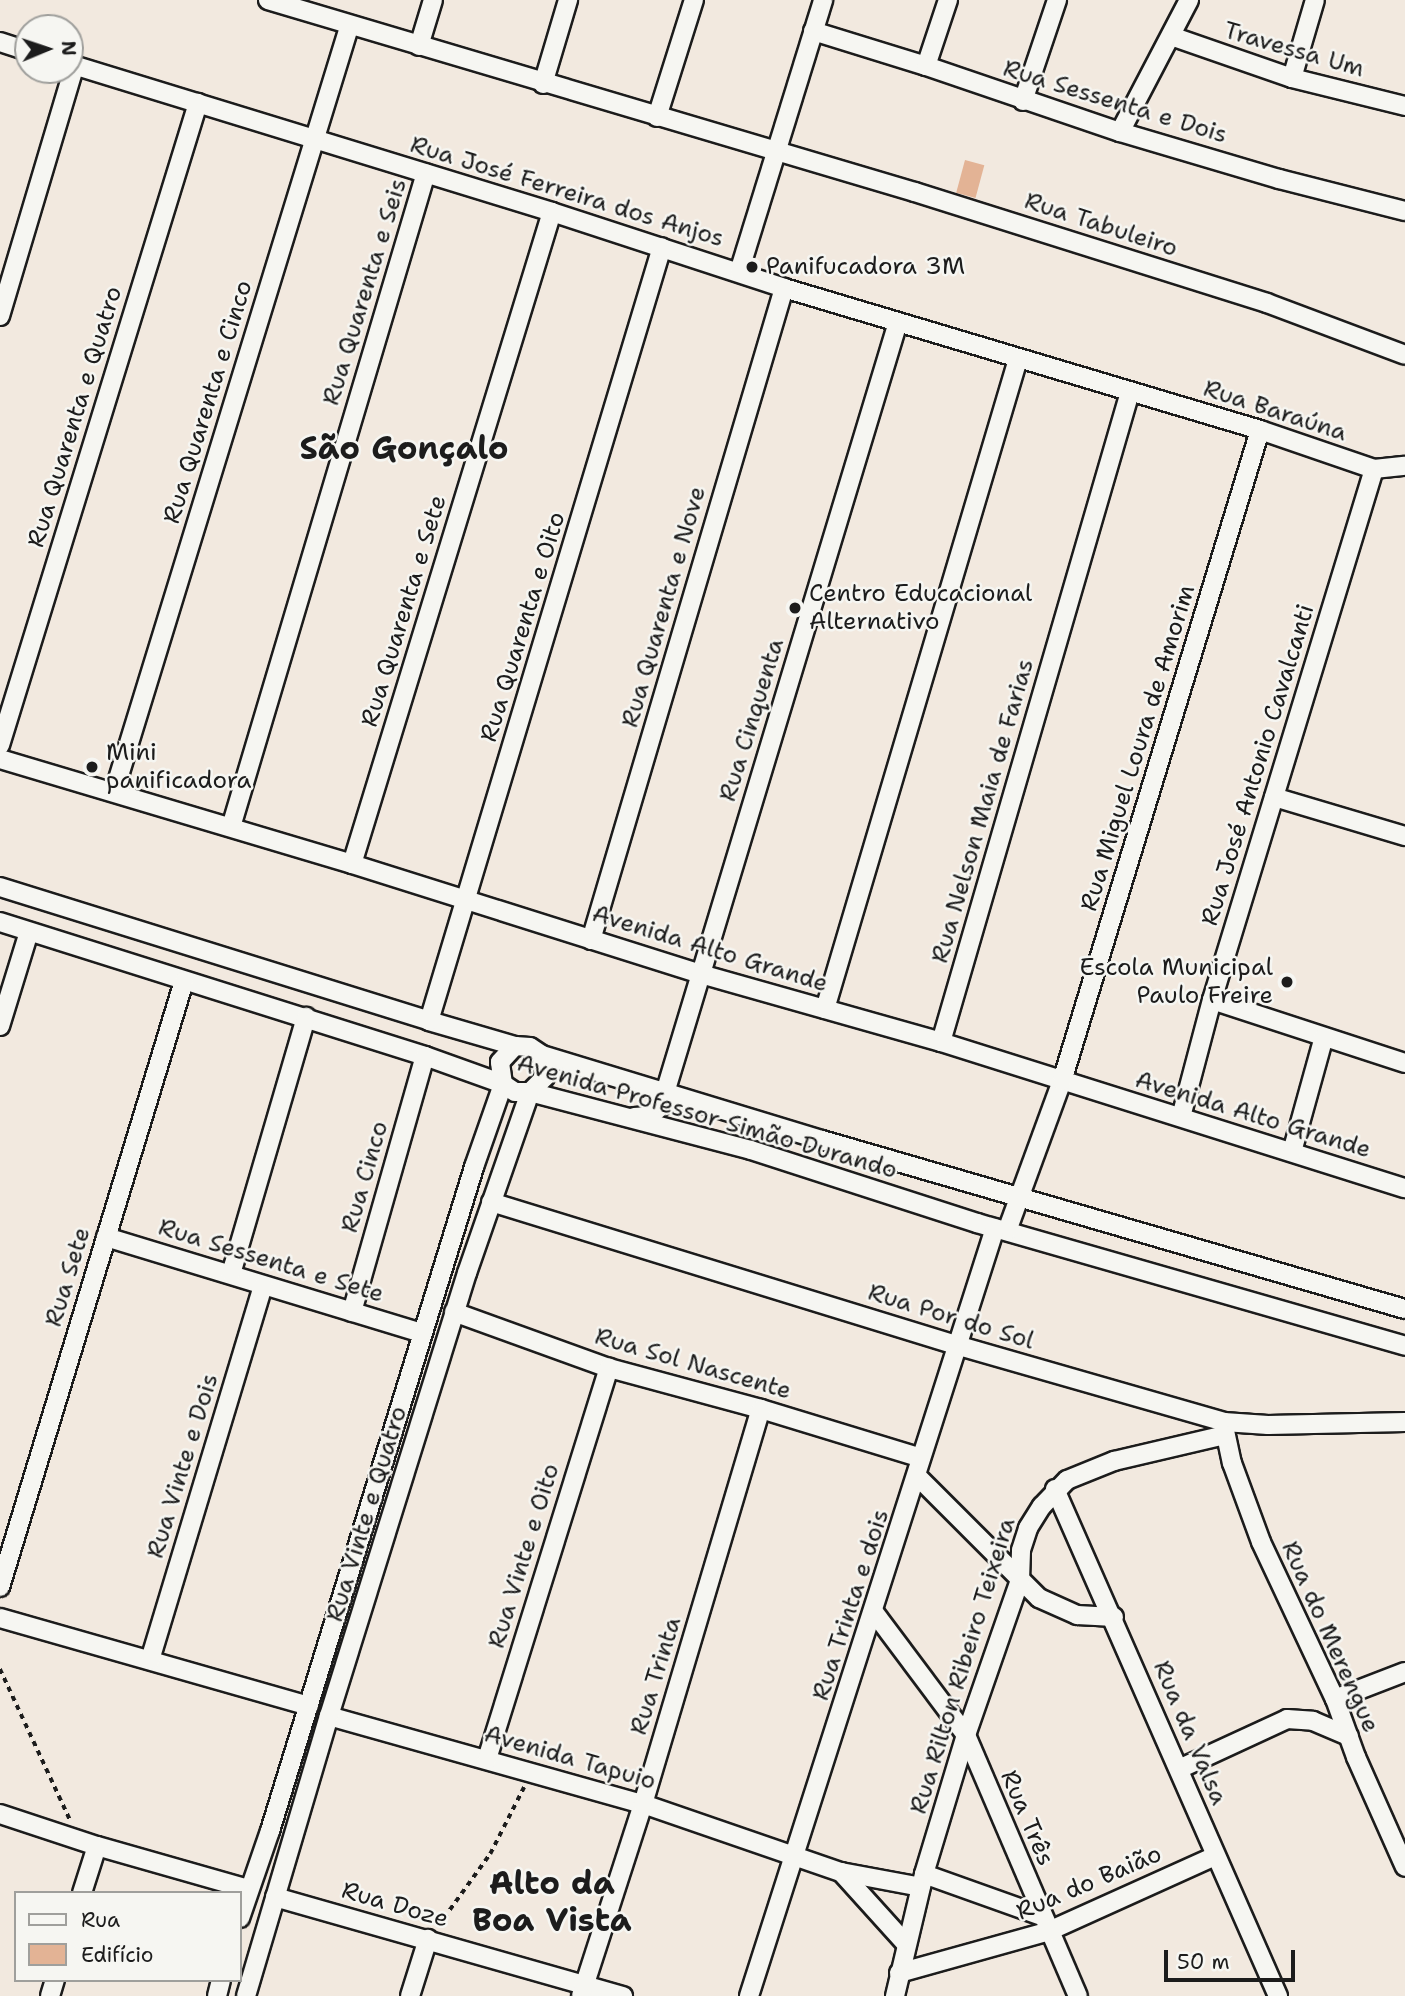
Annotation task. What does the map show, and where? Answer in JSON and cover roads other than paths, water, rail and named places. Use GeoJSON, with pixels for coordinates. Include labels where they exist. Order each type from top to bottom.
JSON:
{"type":"FeatureCollection","features":[{"type":"Feature","properties":{"kind":"street","name":"Rua Tabuleiro"},"geometry":{"type":"LineString","coordinates":[[268,0],[310,7],[349,27],[778,151],[1267,303],[1405,355]]}},
{"type":"Feature","properties":{"kind":"street"},"geometry":{"type":"LineString","coordinates":[[419,46],[433,0]]}},
{"type":"Feature","properties":{"kind":"street"},"geometry":{"type":"LineString","coordinates":[[543,84],[568,0]]}},
{"type":"Feature","properties":{"kind":"street"},"geometry":{"type":"LineString","coordinates":[[657,117],[694,0]]}},
{"type":"Feature","properties":{"kind":"street"},"geometry":{"type":"LineString","coordinates":[[738,272],[823,0]]}},
{"type":"Feature","properties":{"kind":"street"},"geometry":{"type":"LineString","coordinates":[[926,66],[948,0]]}},
{"type":"Feature","properties":{"kind":"street"},"geometry":{"type":"LineString","coordinates":[[1023,101],[1057,0]]}},
{"type":"Feature","properties":{"kind":"street"},"geometry":{"type":"LineString","coordinates":[[1120,132],[1189,0]]}},
{"type":"Feature","properties":{"kind":"street"},"geometry":{"type":"LineString","coordinates":[[1292,78],[1315,0]]}},
{"type":"Feature","properties":{"kind":"street","name":"Rua Quarenta e Cinco"},"geometry":{"type":"LineString","coordinates":[[114,792],[349,27]]}},
{"type":"Feature","properties":{"kind":"street","name":"Rua Sessenta e Dois"},"geometry":{"type":"LineString","coordinates":[[813,31],[1120,132],[1405,211]]}},
{"type":"Feature","properties":{"kind":"street","name":"Travessa Um"},"geometry":{"type":"LineString","coordinates":[[1171,36],[1292,78],[1405,106]]}},
{"type":"Feature","properties":{"kind":"street","name":"Rua José Ferreira dos Anjos"},"geometry":{"type":"LineString","coordinates":[[84,69],[552,212],[784,288],[1130,392]]}},
{"type":"Feature","properties":{"kind":"street"},"geometry":{"type":"LineString","coordinates":[[0,316],[67,84]]}},
{"type":"Feature","properties":{"kind":"street","name":"Rua Quarenta e Quatro"},"geometry":{"type":"LineString","coordinates":[[0,745],[198,103]]}},
{"type":"Feature","properties":{"kind":"street","name":"Rua Quarenta e Seis"},"geometry":{"type":"LineString","coordinates":[[231,827],[426,173]]}},
{"type":"Feature","properties":{"kind":"street","name":"Rua Quarenta e Sete"},"geometry":{"type":"LineString","coordinates":[[352,864],[552,212]]}},
{"type":"Feature","properties":{"kind":"street","name":"Rua Quarenta e Oito"},"geometry":{"type":"LineString","coordinates":[[429,1021],[662,247]]}},
{"type":"Feature","properties":{"kind":"street","name":"Rua Quarenta e Nove"},"geometry":{"type":"LineString","coordinates":[[591,940],[784,288]]}},
{"type":"Feature","properties":{"kind":"street","name":"Rua Cinquenta"},"geometry":{"type":"LineString","coordinates":[[665,1092],[898,322]]}},
{"type":"Feature","properties":{"kind":"street"},"geometry":{"type":"LineString","coordinates":[[825,1009],[1018,359]]}},
{"type":"Feature","properties":{"kind":"street","name":"Rua Baraúna"},"geometry":{"type":"LineString","coordinates":[[1130,392],[1260,430],[1374,469],[1405,466]]}},
{"type":"Feature","properties":{"kind":"street","name":"Rua Nelson Maia de Farias"},"geometry":{"type":"LineString","coordinates":[[941,1042],[1130,392]]}},
{"type":"Feature","properties":{"kind":"street","name":"Rua Miguel Loura de Amorim"},"geometry":{"type":"LineString","coordinates":[[1020,1198],[1062,1081],[1260,430]]}},
{"type":"Feature","properties":{"kind":"street","name":"Rua José Antonio Cavalcanti"},"geometry":{"type":"LineString","coordinates":[[1181,1117],[1212,1000],[1374,469]]}},
{"type":"Feature","properties":{"kind":"street","name":"Avenida Alto Grande"},"geometry":{"type":"LineString","coordinates":[[0,760],[231,827],[701,974],[941,1042],[1405,1188]]}},
{"type":"Feature","properties":{"kind":"street"},"geometry":{"type":"LineString","coordinates":[[1274,797],[1405,836]]}},
{"type":"Feature","properties":{"kind":"street","name":"Avenida Professor Simão Durando"},"geometry":{"type":"LineString","coordinates":[[0,887],[429,1021],[515,1046],[530,1047],[542,1055],[665,1092],[1405,1309]]}},
{"type":"Feature","properties":{"kind":"street","name":"Avenida Professor Simão Durando"},"geometry":{"type":"LineString","coordinates":[[0,922],[425,1056],[503,1084],[515,1092],[530,1092],[751,1150],[1001,1229],[1405,1346]]}},
{"type":"Feature","properties":{"kind":"street"},"geometry":{"type":"LineString","coordinates":[[0,1026],[29,932]]}},
{"type":"Feature","properties":{"kind":"street","name":"Rua Sete"},"geometry":{"type":"LineString","coordinates":[[0,1587],[184,981]]}},
{"type":"Feature","properties":{"kind":"street"},"geometry":{"type":"LineString","coordinates":[[1212,1000],[1405,1063]]}},
{"type":"Feature","properties":{"kind":"street"},"geometry":{"type":"LineString","coordinates":[[232,1274],[306,1017]]}},
{"type":"Feature","properties":{"kind":"street"},"geometry":{"type":"LineString","coordinates":[[1292,1152],[1324,1037]]}},
{"type":"Feature","properties":{"kind":"street","name":"Rua Vinte e Quatro"},"geometry":{"type":"LineString","coordinates":[[242,1911],[270,1831],[474,1167],[503,1084],[498,1070],[500,1062],[515,1046]]}},
{"type":"Feature","properties":{"kind":"street","name":"Rua Vinte e Quatro"},"geometry":{"type":"LineString","coordinates":[[246,1996],[298,1828],[328,1716],[454,1312],[530,1092],[545,1077],[542,1055]]}},
{"type":"Feature","properties":{"kind":"street","name":"Rua Cinco"},"geometry":{"type":"LineString","coordinates":[[352,1312],[425,1056]]}},
{"type":"Feature","properties":{"kind":"street"},"geometry":{"type":"LineString","coordinates":[[624,1116],[640,1117],[656,1112],[665,1092]]}},
{"type":"Feature","properties":{"kind":"street"},"geometry":{"type":"LineString","coordinates":[[474,1167],[501,1175]]}},
{"type":"Feature","properties":{"kind":"street","name":"Rua Trinta e dois"},"geometry":{"type":"LineString","coordinates":[[749,1996],[918,1477],[921,1458],[956,1345],[1001,1229],[1020,1198]]}},
{"type":"Feature","properties":{"kind":"street","name":"Rua Por do Sol"},"geometry":{"type":"LineString","coordinates":[[491,1202],[1225,1429],[1268,1425],[1405,1422]]}},
{"type":"Feature","properties":{"kind":"street","name":"Rua Sessenta e Sete"},"geometry":{"type":"LineString","coordinates":[[106,1237],[422,1334]]}},
{"type":"Feature","properties":{"kind":"street","name":"Rua Vinte e Dois"},"geometry":{"type":"LineString","coordinates":[[150,1660],[263,1286]]}},
{"type":"Feature","properties":{"kind":"street","name":"Rua Sol Nascente"},"geometry":{"type":"LineString","coordinates":[[454,1312],[608,1368],[761,1409],[921,1458]]}},
{"type":"Feature","properties":{"kind":"street","name":"Rua Vinte e Oito"},"geometry":{"type":"LineString","coordinates":[[487,1759],[608,1368]]}},
{"type":"Feature","properties":{"kind":"street","name":"Rua Trinta"},"geometry":{"type":"LineString","coordinates":[[582,1990],[643,1804],[761,1409]]}},
{"type":"Feature","properties":{"kind":"street","name":"Rua Rilton Ribeiro Teixeira"},"geometry":{"type":"LineString","coordinates":[[895,1996],[906,1944],[965,1735],[1020,1580],[1021,1550],[1028,1528],[1055,1489],[1067,1479],[1099,1466],[1225,1429]]}},
{"type":"Feature","properties":{"kind":"street","name":"Rua do Merengue"},"geometry":{"type":"LineString","coordinates":[[1225,1429],[1261,1542],[1335,1699],[1405,1867]]}},
{"type":"Feature","properties":{"kind":"street"},"geometry":{"type":"LineString","coordinates":[[918,1477],[1039,1598],[1089,1617],[1114,1617]]}},
{"type":"Feature","properties":{"kind":"street","name":"Rua da Valsa"},"geometry":{"type":"LineString","coordinates":[[1055,1489],[1114,1617],[1215,1856],[1278,1996]]}},
{"type":"Feature","properties":{"kind":"street","name":"Rua Três"},"geometry":{"type":"LineString","coordinates":[[874,1612],[965,1735],[1078,1996]]}},
{"type":"Feature","properties":{"kind":"street"},"geometry":{"type":"LineString","coordinates":[[0,1618],[309,1706]]}},
{"type":"Feature","properties":{"kind":"street"},"geometry":{"type":"LineString","coordinates":[[1335,1699],[1405,1672]]}},
{"type":"Feature","properties":{"kind":"street"},"geometry":{"type":"LineString","coordinates":[[318,1674],[341,1680]]}},
{"type":"Feature","properties":{"kind":"street","name":"Avenida Tapuio"},"geometry":{"type":"LineString","coordinates":[[328,1716],[643,1804],[841,1872],[923,1881],[1046,1924]]}},
{"type":"Feature","properties":{"kind":"street"},"geometry":{"type":"LineString","coordinates":[[1179,1769],[1287,1719],[1313,1721],[1349,1735]]}},
{"type":"Feature","properties":{"kind":"street"},"geometry":{"type":"LineString","coordinates":[[0,1814],[91,1844],[248,1889]]}},
{"type":"Feature","properties":{"kind":"street"},"geometry":{"type":"LineString","coordinates":[[82,1891],[91,1844]]}},
{"type":"Feature","properties":{"kind":"street","name":"Rua do Baião"},"geometry":{"type":"LineString","coordinates":[[900,1973],[1046,1924],[1215,1856]]}},
{"type":"Feature","properties":{"kind":"street"},"geometry":{"type":"LineString","coordinates":[[841,1872],[906,1944]]}},
{"type":"Feature","properties":{"kind":"street","name":"Rua Doze"},"geometry":{"type":"LineString","coordinates":[[275,1897],[428,1940],[582,1990],[623,1996]]}},
{"type":"Feature","properties":{"kind":"street"},"geometry":{"type":"LineString","coordinates":[[410,1996],[428,1940]]}},
{"type":"Feature","properties":{"kind":"place","name":"Panifucadora 3M"},"geometry":{"type":"Point","coordinates":[752,267]}},
{"type":"Feature","properties":{"kind":"place","name":"Centro Educacional Alternativo"},"geometry":{"type":"Point","coordinates":[795,608]}},
{"type":"Feature","properties":{"kind":"place","name":"Mini panificadora"},"geometry":{"type":"Point","coordinates":[92,767]}},
{"type":"Feature","properties":{"kind":"place","name":"Escola Municipal Paulo Freire"},"geometry":{"type":"Point","coordinates":[1287,982]}},
{"type":"Feature","properties":{"kind":"district","name":"São Gonçalo"},"geometry":{"type":"Point","coordinates":[404,448]}},
{"type":"Feature","properties":{"kind":"district","name":"Alto da Boa Vista"},"geometry":{"type":"Point","coordinates":[552,1902]}}]}
